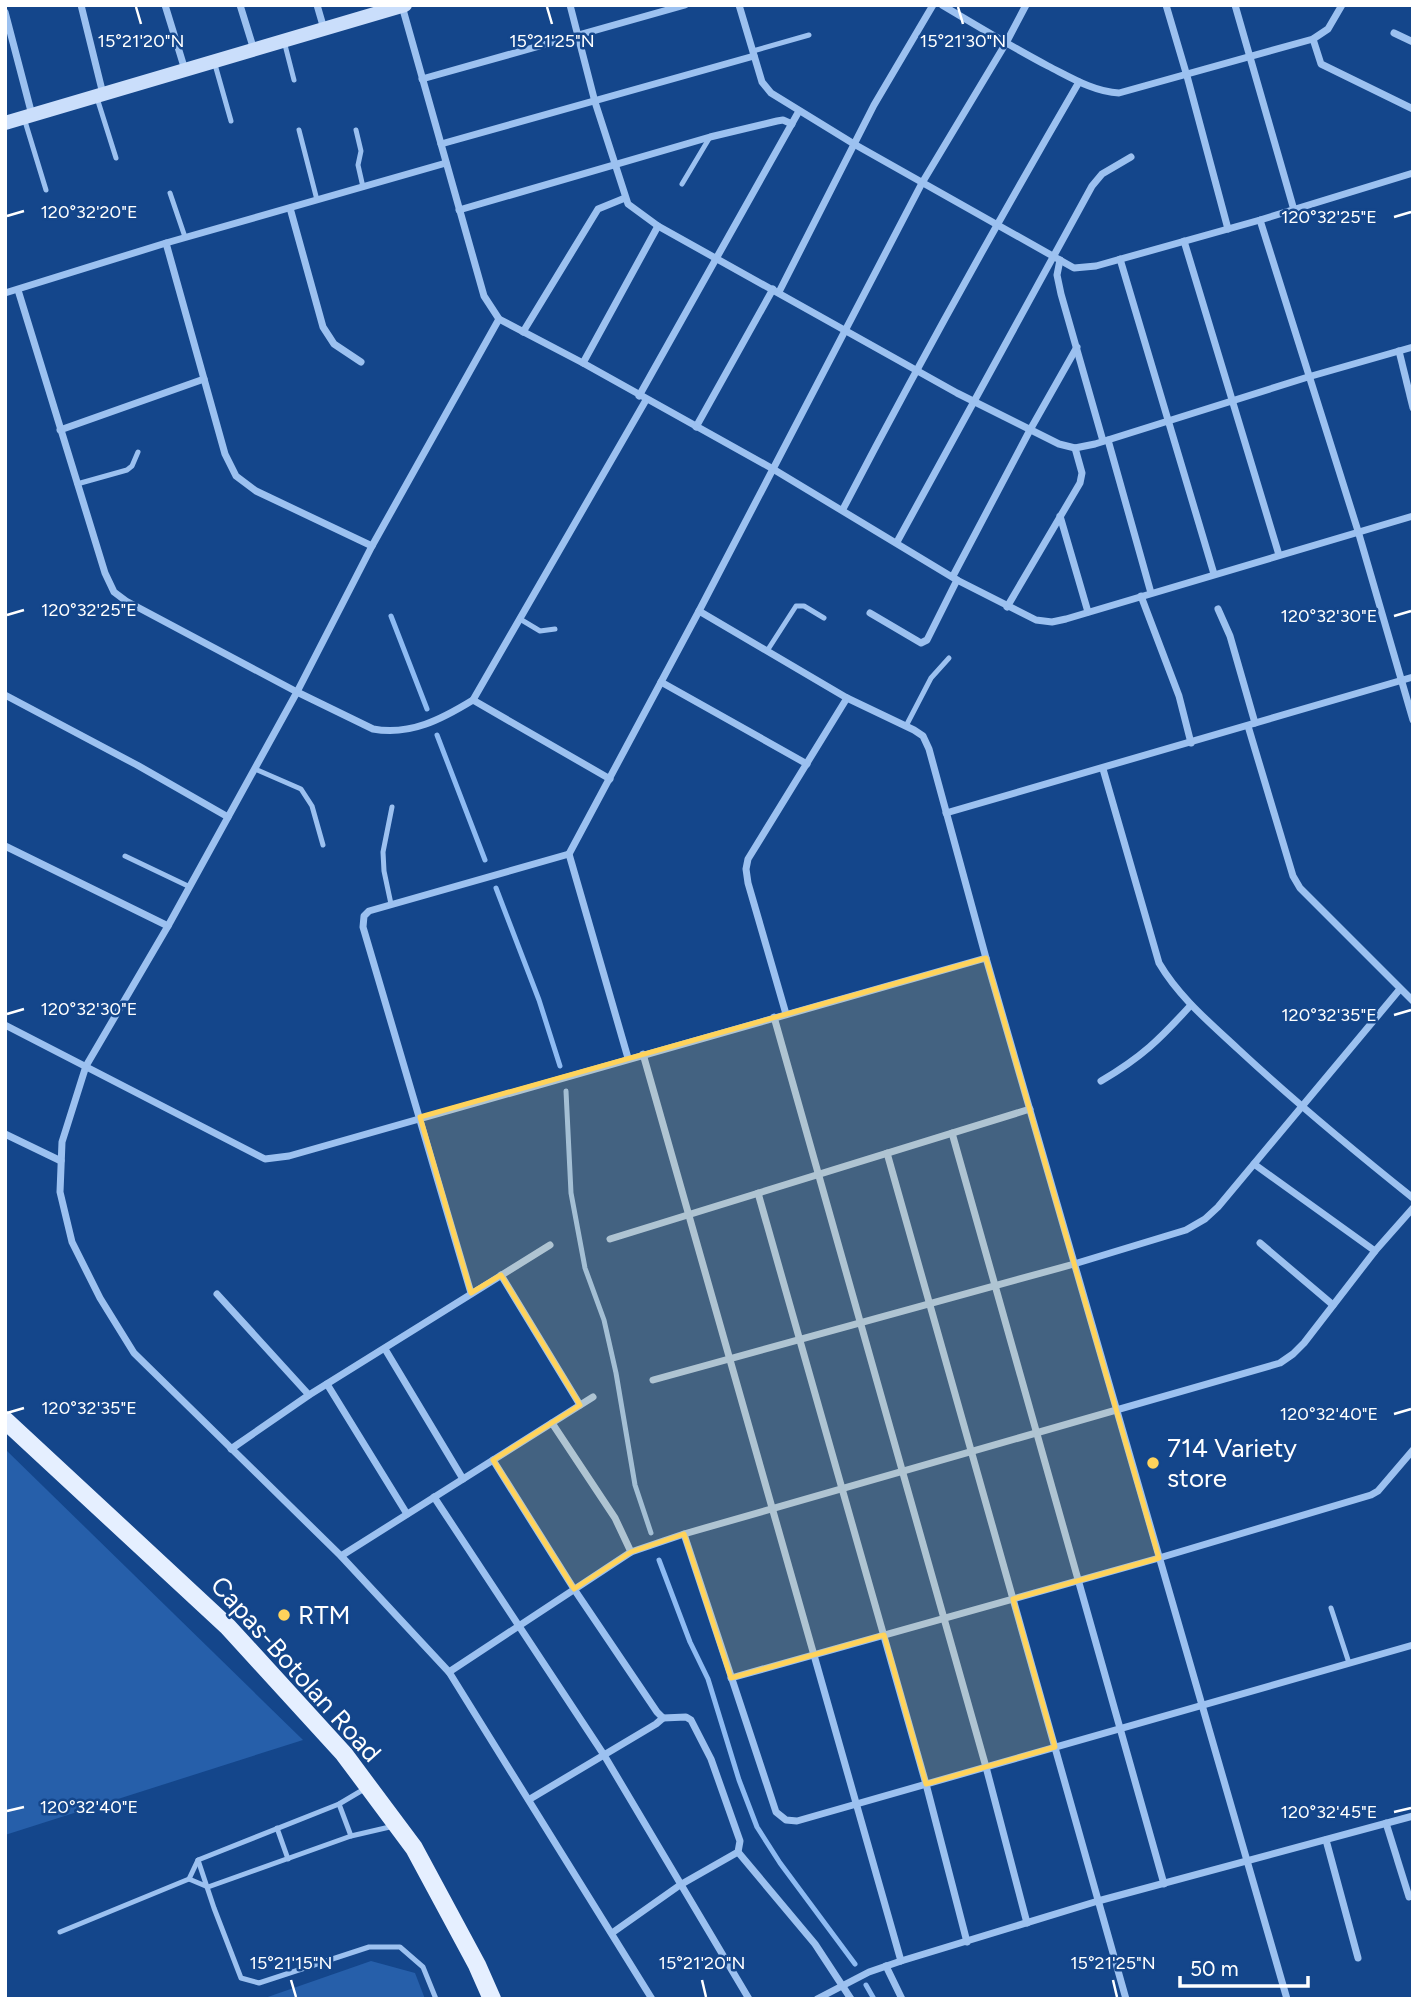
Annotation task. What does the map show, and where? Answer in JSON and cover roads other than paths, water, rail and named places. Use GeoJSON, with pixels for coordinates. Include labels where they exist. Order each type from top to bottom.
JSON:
{"type":"FeatureCollection","features":[{"type":"Feature","properties":{"kind":"main road","name":"Capas-Botolan Road"},"geometry":{"type":"LineString","coordinates":[[5,1420],[228,1627],[344,1754],[397,1825],[436,1886],[492,1999]]}},
{"type":"Feature","properties":{"kind":"street"},"geometry":{"type":"LineString","coordinates":[[81,5],[100,95]]}},
{"type":"Feature","properties":{"kind":"street"},"geometry":{"type":"LineString","coordinates":[[165,5],[185,70]]}},
{"type":"Feature","properties":{"kind":"street"},"geometry":{"type":"LineString","coordinates":[[240,5],[254,50]]}},
{"type":"Feature","properties":{"kind":"street"},"geometry":{"type":"LineString","coordinates":[[317,5],[324,29]]}},
{"type":"Feature","properties":{"kind":"street"},"geometry":{"type":"LineString","coordinates":[[570,5],[596,102],[628,204],[658,226],[972,401],[1059,444],[1075,448],[1106,441],[1413,347]]}},
{"type":"Feature","properties":{"kind":"street"},"geometry":{"type":"LineString","coordinates":[[422,79],[685,5]]}},
{"type":"Feature","properties":{"kind":"street"},"geometry":{"type":"LineString","coordinates":[[739,5],[762,82],[771,93],[854,144],[1074,268],[1082,269],[1184,242],[1413,173]]}},
{"type":"Feature","properties":{"kind":"street"},"geometry":{"type":"LineString","coordinates":[[696,427],[776,291],[874,105],[933,5]]}},
{"type":"Feature","properties":{"kind":"street"},"geometry":{"type":"LineString","coordinates":[[942,5],[1079,82],[1108,93],[1119,93],[1187,76],[1313,39],[1328,29],[1342,5]]}},
{"type":"Feature","properties":{"kind":"street"},"geometry":{"type":"LineString","coordinates":[[628,1058],[569,854],[662,682],[922,183],[1026,5]]}},
{"type":"Feature","properties":{"kind":"street"},"geometry":{"type":"LineString","coordinates":[[1166,5],[1228,229]]}},
{"type":"Feature","properties":{"kind":"street"},"geometry":{"type":"LineString","coordinates":[[1234,5],[1294,210]]}},
{"type":"Feature","properties":{"kind":"street"},"geometry":{"type":"LineString","coordinates":[[5,123],[403,6],[484,296],[499,319],[773,469],[1007,607],[1036,620],[1052,622],[1413,516]]}},
{"type":"Feature","properties":{"kind":"street"},"geometry":{"type":"LineString","coordinates":[[5,12],[28,117]]}},
{"type":"Feature","properties":{"kind":"street"},"geometry":{"type":"LineString","coordinates":[[1394,33],[1413,42]]}},
{"type":"Feature","properties":{"kind":"street"},"geometry":{"type":"LineString","coordinates":[[1313,39],[1321,64],[1413,110]]}},
{"type":"Feature","properties":{"kind":"street"},"geometry":{"type":"LineString","coordinates":[[441,144],[596,102],[754,54]]}},
{"type":"Feature","properties":{"kind":"street"},"geometry":{"type":"LineString","coordinates":[[843,509],[995,225],[1079,82]]}},
{"type":"Feature","properties":{"kind":"street"},"geometry":{"type":"LineString","coordinates":[[18,289],[104,573],[114,592],[126,601],[298,692],[373,729],[400,732],[448,716],[473,700],[642,398],[715,257],[799,111]]}},
{"type":"Feature","properties":{"kind":"street"},"geometry":{"type":"LineString","coordinates":[[459,209],[710,137],[783,120],[792,124]]}},
{"type":"Feature","properties":{"kind":"street"},"geometry":{"type":"LineString","coordinates":[[897,542],[972,401],[1057,258],[1092,186],[1102,174],[1131,157]]}},
{"type":"Feature","properties":{"kind":"street"},"geometry":{"type":"LineString","coordinates":[[5,293],[185,237],[446,163]]}},
{"type":"Feature","properties":{"kind":"street"},"geometry":{"type":"LineString","coordinates":[[523,332],[598,209],[625,198]]}},
{"type":"Feature","properties":{"kind":"street"},"geometry":{"type":"LineString","coordinates":[[290,208],[323,327],[334,344],[361,362]]}},
{"type":"Feature","properties":{"kind":"street"},"geometry":{"type":"LineString","coordinates":[[1261,220],[1358,531],[1413,720]]}},
{"type":"Feature","properties":{"kind":"street"},"geometry":{"type":"LineString","coordinates":[[583,363],[658,226]]}},
{"type":"Feature","properties":{"kind":"street"},"geometry":{"type":"LineString","coordinates":[[1184,242],[1279,555]]}},
{"type":"Feature","properties":{"kind":"street"},"geometry":{"type":"LineString","coordinates":[[166,243],[225,454],[236,476],[256,491],[372,546]]}},
{"type":"Feature","properties":{"kind":"street"},"geometry":{"type":"LineString","coordinates":[[1057,258],[1057,275],[1077,347],[1151,593]]}},
{"type":"Feature","properties":{"kind":"street"},"geometry":{"type":"LineString","coordinates":[[1120,259],[1213,574]]}},
{"type":"Feature","properties":{"kind":"street"},"geometry":{"type":"LineString","coordinates":[[499,319],[372,546],[298,692],[168,926],[86,1066],[62,1142],[60,1192],[72,1242],[100,1298],[134,1353],[341,1556],[449,1672],[652,1999]]}},
{"type":"Feature","properties":{"kind":"street"},"geometry":{"type":"LineString","coordinates":[[870,613],[921,643],[927,640],[955,578],[1030,430],[1077,347]]}},
{"type":"Feature","properties":{"kind":"street"},"geometry":{"type":"LineString","coordinates":[[1399,351],[1413,408]]}},
{"type":"Feature","properties":{"kind":"street"},"geometry":{"type":"LineString","coordinates":[[60,430],[204,379]]}},
{"type":"Feature","properties":{"kind":"street"},"geometry":{"type":"LineString","coordinates":[[1007,607],[1080,483],[1082,472],[1075,448]]}},
{"type":"Feature","properties":{"kind":"street"},"geometry":{"type":"LineString","coordinates":[[1060,516],[1088,612]]}},
{"type":"Feature","properties":{"kind":"street"},"geometry":{"type":"LineString","coordinates":[[1141,596],[1179,696],[1191,743]]}},
{"type":"Feature","properties":{"kind":"street"},"geometry":{"type":"LineString","coordinates":[[1218,609],[1230,636],[1293,876],[1300,888],[1399,989],[1410,998],[1413,989]]}},
{"type":"Feature","properties":{"kind":"street"},"geometry":{"type":"LineString","coordinates":[[699,611],[847,698],[923,736],[929,749],[986,958],[1287,1999]]}},
{"type":"Feature","properties":{"kind":"street"},"geometry":{"type":"LineString","coordinates":[[946,813],[1413,677]]}},
{"type":"Feature","properties":{"kind":"street"},"geometry":{"type":"LineString","coordinates":[[662,682],[807,764]]}},
{"type":"Feature","properties":{"kind":"street"},"geometry":{"type":"LineString","coordinates":[[5,695],[228,817]]}},
{"type":"Feature","properties":{"kind":"street"},"geometry":{"type":"LineString","coordinates":[[786,1014],[746,869],[748,859],[847,698]]}},
{"type":"Feature","properties":{"kind":"street"},"geometry":{"type":"LineString","coordinates":[[473,700],[610,779]]}},
{"type":"Feature","properties":{"kind":"street"},"geometry":{"type":"LineString","coordinates":[[1102,769],[1159,963],[1170,982],[1300,1107],[1413,1198]]}},
{"type":"Feature","properties":{"kind":"street"},"geometry":{"type":"LineString","coordinates":[[5,846],[168,926]]}},
{"type":"Feature","properties":{"kind":"street"},"geometry":{"type":"LineString","coordinates":[[471,1293],[363,927],[363,916],[369,911],[391,904],[569,854]]}},
{"type":"Feature","properties":{"kind":"street"},"geometry":{"type":"LineString","coordinates":[[5,1024],[265,1159],[289,1156],[986,958]]}},
{"type":"Feature","properties":{"kind":"street"},"geometry":{"type":"LineString","coordinates":[[653,1380],[1074,1264],[1186,1230],[1205,1219],[1218,1207],[1399,989]]}},
{"type":"Feature","properties":{"kind":"street"},"geometry":{"type":"LineString","coordinates":[[1101,1081],[1134,1062],[1156,1044],[1191,1005]]}},
{"type":"Feature","properties":{"kind":"street"},"geometry":{"type":"LineString","coordinates":[[774,1017],[986,1767],[1027,1923]]}},
{"type":"Feature","properties":{"kind":"street"},"geometry":{"type":"LineString","coordinates":[[643,1054],[901,1961]]}},
{"type":"Feature","properties":{"kind":"street"},"geometry":{"type":"LineString","coordinates":[[610,1239],[1030,1110]]}},
{"type":"Feature","properties":{"kind":"street"},"geometry":{"type":"LineString","coordinates":[[952,1133],[1164,1884]]}},
{"type":"Feature","properties":{"kind":"street"},"geometry":{"type":"LineString","coordinates":[[5,1134],[61,1161]]}},
{"type":"Feature","properties":{"kind":"street"},"geometry":{"type":"LineString","coordinates":[[887,1153],[1126,1999]]}},
{"type":"Feature","properties":{"kind":"street"},"geometry":{"type":"LineString","coordinates":[[1254,1164],[1374,1251]]}},
{"type":"Feature","properties":{"kind":"street"},"geometry":{"type":"LineString","coordinates":[[758,1193],[926,1784],[967,1942]]}},
{"type":"Feature","properties":{"kind":"street"},"geometry":{"type":"LineString","coordinates":[[449,1672],[631,1552],[684,1534],[1280,1363],[1304,1343],[1374,1251],[1413,1208]]}},
{"type":"Feature","properties":{"kind":"street"},"geometry":{"type":"LineString","coordinates":[[1260,1243],[1333,1305]]}},
{"type":"Feature","properties":{"kind":"street"},"geometry":{"type":"LineString","coordinates":[[231,1449],[309,1395],[550,1245]]}},
{"type":"Feature","properties":{"kind":"street"},"geometry":{"type":"LineString","coordinates":[[501,1275],[580,1405]]}},
{"type":"Feature","properties":{"kind":"street"},"geometry":{"type":"LineString","coordinates":[[217,1294],[309,1395]]}},
{"type":"Feature","properties":{"kind":"street"},"geometry":{"type":"LineString","coordinates":[[385,1349],[463,1479]]}},
{"type":"Feature","properties":{"kind":"street"},"geometry":{"type":"LineString","coordinates":[[327,1384],[407,1514]]}},
{"type":"Feature","properties":{"kind":"street"},"geometry":{"type":"LineString","coordinates":[[341,1556],[593,1397]]}},
{"type":"Feature","properties":{"kind":"street"},"geometry":{"type":"LineString","coordinates":[[552,1423],[615,1518],[631,1552]]}},
{"type":"Feature","properties":{"kind":"street"},"geometry":{"type":"LineString","coordinates":[[731,1678],[1159,1558],[1371,1495],[1378,1491],[1413,1450]]}},
{"type":"Feature","properties":{"kind":"street"},"geometry":{"type":"LineString","coordinates":[[493,1460],[574,1589],[663,1718]]}},
{"type":"Feature","properties":{"kind":"street"},"geometry":{"type":"LineString","coordinates":[[434,1497],[604,1755],[749,1999]]}},
{"type":"Feature","properties":{"kind":"street"},"geometry":{"type":"LineString","coordinates":[[684,1534],[776,1812],[786,1820],[797,1821],[1413,1644]]}},
{"type":"Feature","properties":{"kind":"street"},"geometry":{"type":"LineString","coordinates":[[530,1799],[663,1718],[686,1717],[691,1720],[711,1759],[740,1841],[738,1852]]}},
{"type":"Feature","properties":{"kind":"street"},"geometry":{"type":"LineString","coordinates":[[817,1999],[842,1985],[901,1961],[1098,1901],[1413,1816]]}},
{"type":"Feature","properties":{"kind":"street"},"geometry":{"type":"LineString","coordinates":[[1385,1823],[1409,1897]]}},
{"type":"Feature","properties":{"kind":"street"},"geometry":{"type":"LineString","coordinates":[[1326,1840],[1358,1958]]}},
{"type":"Feature","properties":{"kind":"street"},"geometry":{"type":"LineString","coordinates":[[612,1933],[680,1885],[738,1852]]}},
{"type":"Feature","properties":{"kind":"street"},"geometry":{"type":"LineString","coordinates":[[738,1852],[815,1944],[851,1999]]}},
{"type":"Feature","properties":{"kind":"street"},"geometry":{"type":"LineString","coordinates":[[886,1966],[902,1999]]}},
{"type":"Feature","properties":{"kind":"lane"},"geometry":{"type":"LineString","coordinates":[[754,54],[809,35]]}},
{"type":"Feature","properties":{"kind":"lane"},"geometry":{"type":"LineString","coordinates":[[284,41],[294,80]]}},
{"type":"Feature","properties":{"kind":"lane"},"geometry":{"type":"LineString","coordinates":[[214,61],[231,121]]}},
{"type":"Feature","properties":{"kind":"lane"},"geometry":{"type":"LineString","coordinates":[[100,95],[116,158]]}},
{"type":"Feature","properties":{"kind":"lane"},"geometry":{"type":"LineString","coordinates":[[28,117],[46,190]]}},
{"type":"Feature","properties":{"kind":"lane"},"geometry":{"type":"LineString","coordinates":[[299,130],[317,200]]}},
{"type":"Feature","properties":{"kind":"lane"},"geometry":{"type":"LineString","coordinates":[[356,130],[361,151],[358,165],[363,187]]}},
{"type":"Feature","properties":{"kind":"lane"},"geometry":{"type":"LineString","coordinates":[[681,184],[710,137]]}},
{"type":"Feature","properties":{"kind":"lane"},"geometry":{"type":"LineString","coordinates":[[170,194],[185,237]]}},
{"type":"Feature","properties":{"kind":"lane"},"geometry":{"type":"LineString","coordinates":[[215,420],[225,417]]}},
{"type":"Feature","properties":{"kind":"lane"},"geometry":{"type":"LineString","coordinates":[[77,484],[127,470],[132,466],[138,452]]}},
{"type":"Feature","properties":{"kind":"lane"},"geometry":{"type":"LineString","coordinates":[[767,651],[796,606],[804,606],[824,618]]}},
{"type":"Feature","properties":{"kind":"lane"},"geometry":{"type":"LineString","coordinates":[[520,619],[540,631],[555,629]]}},
{"type":"Feature","properties":{"kind":"lane"},"geometry":{"type":"LineString","coordinates":[[906,726],[931,678],[949,658]]}},
{"type":"Feature","properties":{"kind":"lane"},"geometry":{"type":"LineString","coordinates":[[255,769],[301,789],[312,806],[323,845]]}},
{"type":"Feature","properties":{"kind":"lane"},"geometry":{"type":"LineString","coordinates":[[391,904],[383,852],[392,807]]}},
{"type":"Feature","properties":{"kind":"lane"},"geometry":{"type":"LineString","coordinates":[[125,856],[190,887]]}},
{"type":"Feature","properties":{"kind":"lane"},"geometry":{"type":"LineString","coordinates":[[1331,1608],[1349,1663]]}},
{"type":"Feature","properties":{"kind":"lane"},"geometry":{"type":"LineString","coordinates":[[60,1932],[188,1880],[198,1860],[339,1804],[368,1787]]}},
{"type":"Feature","properties":{"kind":"lane"},"geometry":{"type":"LineString","coordinates":[[339,1804],[351,1836]]}},
{"type":"Feature","properties":{"kind":"lane"},"geometry":{"type":"LineString","coordinates":[[188,1880],[208,1887],[351,1836],[397,1825]]}},
{"type":"Feature","properties":{"kind":"lane"},"geometry":{"type":"LineString","coordinates":[[277,1828],[288,1859]]}},
{"type":"Feature","properties":{"kind":"lane"},"geometry":{"type":"LineString","coordinates":[[198,1860],[241,1978],[260,1983],[369,1947],[400,1947],[423,1968],[436,1999]]}},
{"type":"Feature","properties":{"kind":"waterway"},"geometry":{"type":"LineString","coordinates":[[391,616],[427,709]]}},
{"type":"Feature","properties":{"kind":"waterway"},"geometry":{"type":"LineString","coordinates":[[437,735],[485,860]]}},
{"type":"Feature","properties":{"kind":"waterway"},"geometry":{"type":"LineString","coordinates":[[496,888],[539,1000],[560,1066]]}},
{"type":"Feature","properties":{"kind":"waterway"},"geometry":{"type":"LineString","coordinates":[[566,1091],[571,1193],[585,1268],[604,1320],[635,1485],[651,1533]]}},
{"type":"Feature","properties":{"kind":"waterway"},"geometry":{"type":"LineString","coordinates":[[659,1560],[690,1642],[708,1679],[739,1780],[757,1827],[780,1863],[855,1964]]}},
{"type":"Feature","properties":{"kind":"waterway"},"geometry":{"type":"LineString","coordinates":[[866,1985],[874,1999]]}},
{"type":"Feature","properties":{"kind":"place","name":"714 Variety store"},"geometry":{"type":"Point","coordinates":[1153,1463]}},
{"type":"Feature","properties":{"kind":"place","name":"RTM"},"geometry":{"type":"Point","coordinates":[284,1615]}}]}
